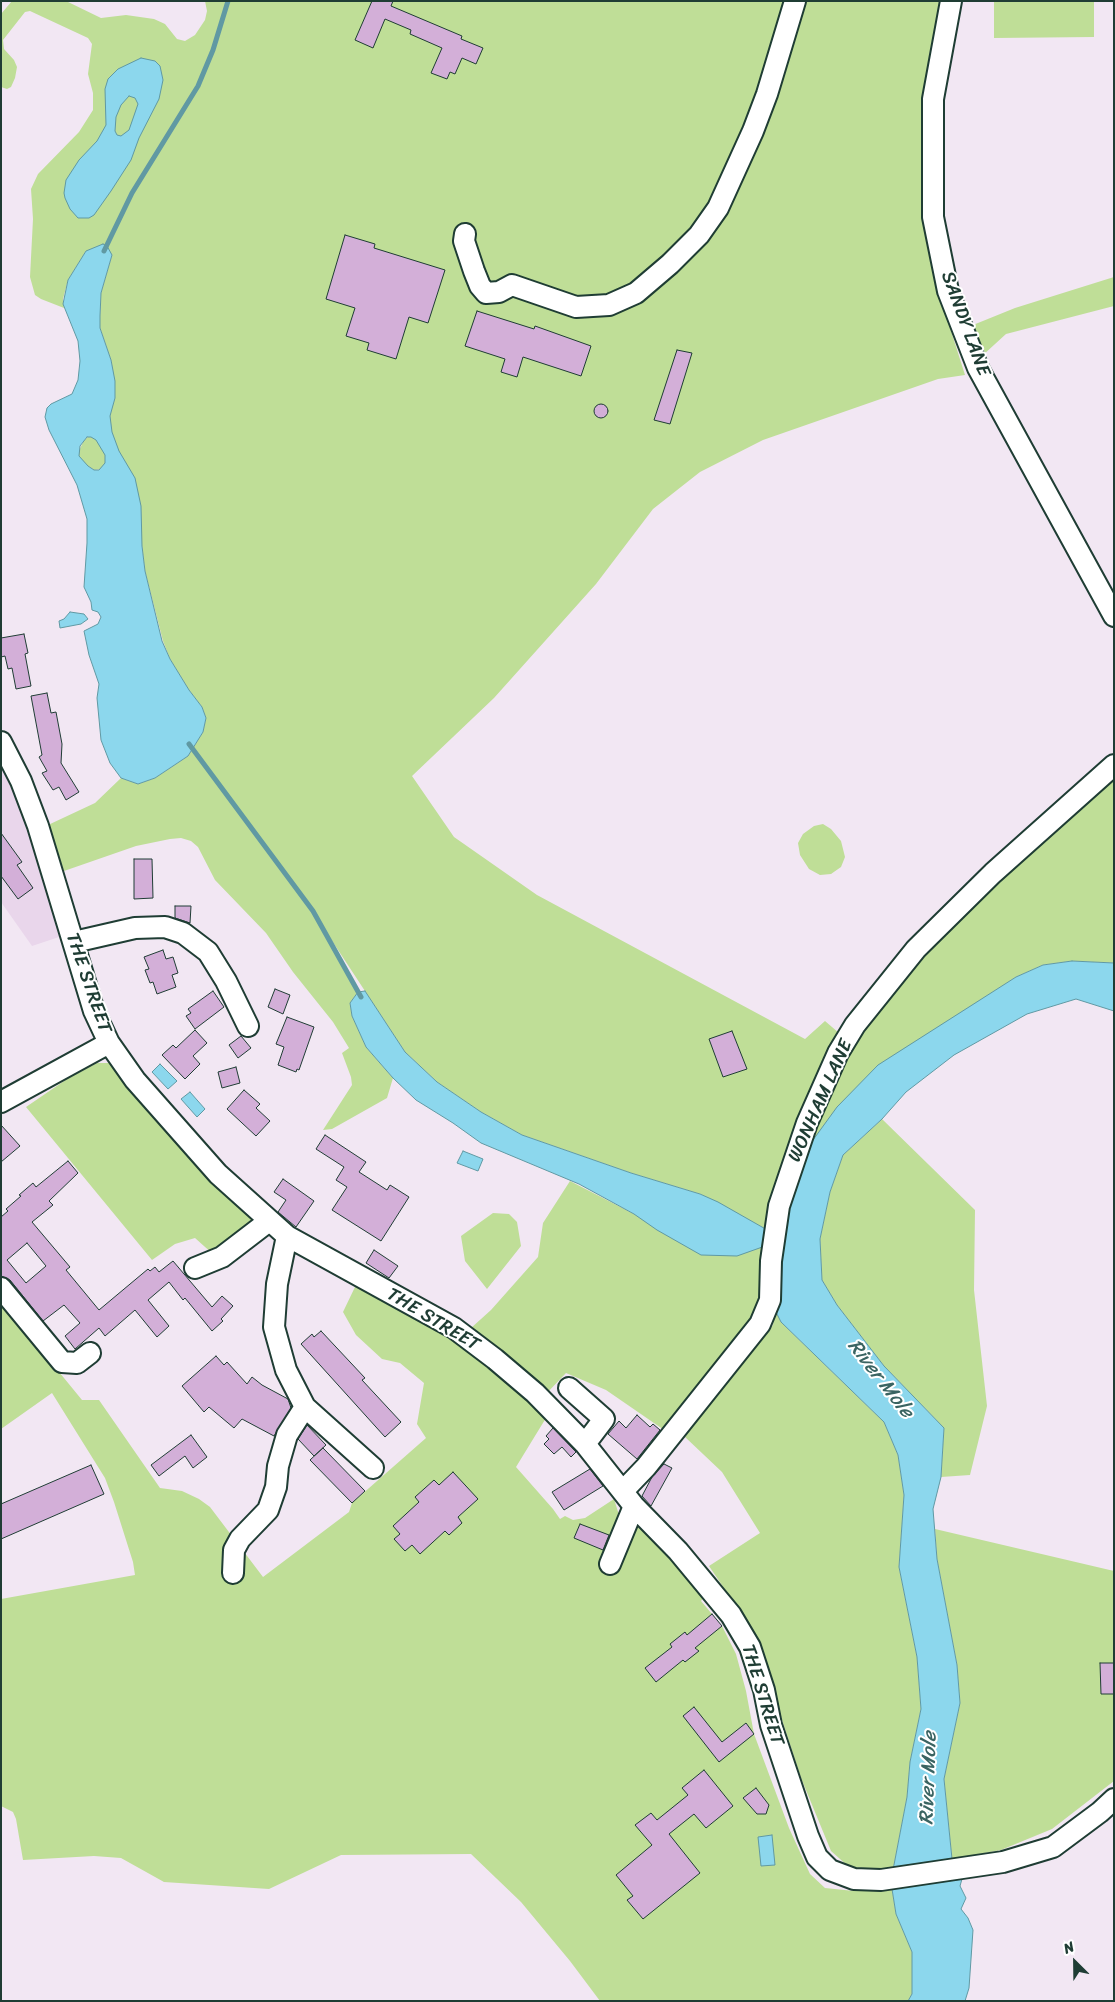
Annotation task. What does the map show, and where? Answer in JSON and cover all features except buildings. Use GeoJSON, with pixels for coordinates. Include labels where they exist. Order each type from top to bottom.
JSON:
{"type":"FeatureCollection","features":[{"type":"Feature","properties":{"kind":"street"},"geometry":{"type":"LineString","coordinates":[[465,234],[464,241],[480,286],[486,293],[499,292],[512,285],[576,307],[609,305],[636,293],[699,236],[718,208],[753,131],[767,94],[795,1]]}},
{"type":"Feature","properties":{"kind":"street","name":"SANDY LANE"},"geometry":{"type":"LineString","coordinates":[[951,1],[934,99],[933,217],[948,291],[978,368],[1114,616]]}},
{"type":"Feature","properties":{"kind":"street","name":"THE STREET"},"geometry":{"type":"LineString","coordinates":[[1,742],[21,781],[34,817],[94,1011],[109,1043],[135,1080],[212,1168],[268,1221],[287,1236],[454,1328],[535,1393],[585,1444],[628,1498],[732,1615],[750,1647],[764,1690],[770,1725],[808,1836],[817,1857],[830,1870],[854,1879],[881,1880],[1003,1862],[1053,1847],[1100,1812],[1114,1799]]}},
{"type":"Feature","properties":{"kind":"street","name":"WONHAM LANE"},"geometry":{"type":"LineString","coordinates":[[628,1498],[646,1467],[760,1324],[770,1300],[771,1262],[779,1206],[807,1124],[838,1053],[855,1025],[916,950],[993,874],[1114,765]]}},
{"type":"Feature","properties":{"kind":"street"},"geometry":{"type":"LineString","coordinates":[[74,942],[136,928],[165,927],[183,933],[208,952],[226,981],[248,1026]]}},
{"type":"Feature","properties":{"kind":"street"},"geometry":{"type":"LineString","coordinates":[[1,1102],[109,1043]]}},
{"type":"Feature","properties":{"kind":"street"},"geometry":{"type":"LineString","coordinates":[[195,1268],[222,1257],[268,1221]]}},
{"type":"Feature","properties":{"kind":"street"},"geometry":{"type":"LineString","coordinates":[[287,1236],[277,1284],[274,1327],[286,1370],[305,1407],[373,1468]]}},
{"type":"Feature","properties":{"kind":"street"},"geometry":{"type":"LineString","coordinates":[[1,1288],[62,1362],[78,1363],[90,1353]]}},
{"type":"Feature","properties":{"kind":"street"},"geometry":{"type":"LineString","coordinates":[[569,1388],[604,1419],[585,1444]]}},
{"type":"Feature","properties":{"kind":"street"},"geometry":{"type":"LineString","coordinates":[[234,1573],[234,1550],[240,1539],[268,1510],[276,1488],[278,1466],[287,1435],[305,1407]]}},
{"type":"Feature","properties":{"kind":"street"},"geometry":{"type":"LineString","coordinates":[[610,1564],[628,1498]]}},
{"type":"Feature","properties":{"kind":"shaded area"},"geometry":{"type":"Polygon","coordinates":[[[1,762],[19,794],[62,936],[32,946],[1,902],[1,762]]]}},
{"type":"Feature","properties":{"kind":"green space"},"geometry":{"type":"Polygon","coordinates":[[[12,1],[66,1],[101,18],[126,15],[154,19],[165,24],[177,39],[185,41],[195,35],[205,20],[207,11],[205,1],[940,1],[930,51],[923,141],[925,216],[933,274],[965,375],[938,379],[763,440],[700,472],[653,509],[596,584],[494,698],[412,776],[454,837],[537,895],[805,1039],[825,1021],[839,1033],[769,1231],[700,1194],[631,1173],[522,1135],[481,1112],[437,1082],[405,1052],[319,921],[358,992],[350,1003],[352,1016],[366,1047],[393,1078],[387,1098],[332,1129],[323,1130],[352,1085],[342,1053],[349,1048],[333,1022],[293,972],[266,933],[215,880],[198,847],[191,841],[181,838],[170,839],[136,846],[64,871],[48,825],[95,803],[121,778],[138,784],[155,778],[188,756],[203,732],[206,718],[202,707],[170,659],[163,641],[145,571],[142,546],[101,469],[94,470],[88,466],[81,461],[78,453],[84,440],[103,426],[115,398],[111,360],[100,328],[101,293],[112,255],[86,251],[68,280],[63,299],[64,308],[35,295],[30,277],[33,219],[31,189],[38,174],[79,132],[93,110],[93,93],[88,74],[92,44],[88,38],[30,11],[25,12],[3,40],[4,49],[14,60],[17,67],[11,87],[7,89],[1,87],[1,14],[12,1]]]}},
{"type":"Feature","properties":{"kind":"green space"},"geometry":{"type":"Polygon","coordinates":[[[994,1],[1094,1],[1094,37],[994,38],[994,1]]]}},
{"type":"Feature","properties":{"kind":"green space"},"geometry":{"type":"Polygon","coordinates":[[[1114,277],[1114,306],[1006,334],[983,355],[973,325],[1015,308],[1114,277]]]}},
{"type":"Feature","properties":{"kind":"green space"},"geometry":{"type":"Polygon","coordinates":[[[1114,771],[1114,963],[1072,961],[1043,965],[1016,977],[959,1015],[805,1151],[848,1044],[927,945],[1114,771]]]}},
{"type":"Feature","properties":{"kind":"green space"},"geometry":{"type":"Polygon","coordinates":[[[823,824],[831,829],[841,841],[845,857],[841,867],[831,874],[820,875],[809,869],[800,855],[798,843],[803,834],[814,826],[823,824]]]}},
{"type":"Feature","properties":{"kind":"green space"},"geometry":{"type":"Polygon","coordinates":[[[97,1063],[113,1063],[259,1222],[214,1255],[195,1238],[175,1244],[152,1260],[26,1107],[67,1079],[97,1063]]]}},
{"type":"Feature","properties":{"kind":"green space"},"geometry":{"type":"Polygon","coordinates":[[[882,1119],[975,1210],[974,1290],[987,1406],[970,1475],[941,1477],[944,1428],[884,1366],[837,1305],[822,1280],[820,1239],[830,1192],[843,1155],[882,1119]]]}},
{"type":"Feature","properties":{"kind":"green space"},"geometry":{"type":"Polygon","coordinates":[[[570,1181],[634,1214],[768,1245],[759,1313],[667,1432],[606,1390],[566,1373],[546,1394],[471,1328],[491,1310],[538,1257],[543,1223],[570,1181]]]}},
{"type":"Feature","properties":{"kind":"green space"},"geometry":{"type":"Polygon","coordinates":[[[493,1213],[509,1214],[517,1222],[521,1246],[487,1289],[465,1261],[461,1236],[493,1213]]]}},
{"type":"Feature","properties":{"kind":"green space"},"geometry":{"type":"Polygon","coordinates":[[[362,1286],[462,1345],[508,1381],[546,1418],[516,1467],[560,1519],[565,1516],[573,1520],[585,1518],[614,1499],[619,1515],[619,1528],[640,1526],[706,1594],[701,1601],[722,1626],[736,1654],[746,1691],[754,1734],[789,1828],[810,1874],[825,1888],[854,1891],[892,1889],[896,1914],[912,1952],[912,1994],[908,2001],[600,2001],[570,1961],[521,1902],[471,1854],[341,1855],[269,1889],[164,1882],[121,1858],[94,1856],[23,1860],[16,1819],[13,1812],[1,1806],[1,1599],[135,1575],[133,1562],[105,1478],[52,1393],[1,1429],[1,1301],[82,1400],[99,1400],[160,1488],[182,1491],[210,1507],[263,1577],[349,1512],[352,1503],[426,1438],[417,1424],[424,1383],[400,1363],[382,1359],[356,1335],[343,1312],[355,1287],[362,1286]]]}},
{"type":"Feature","properties":{"kind":"green space"},"geometry":{"type":"Polygon","coordinates":[[[775,1310],[781,1322],[884,1422],[898,1455],[904,1495],[899,1567],[917,1657],[921,1709],[910,1762],[907,1797],[893,1870],[849,1867],[831,1851],[801,1778],[753,1631],[709,1566],[760,1533],[722,1472],[685,1437],[709,1401],[773,1325],[775,1310]]]}},
{"type":"Feature","properties":{"kind":"green space"},"geometry":{"type":"Polygon","coordinates":[[[935,1529],[1114,1571],[1114,1781],[1052,1829],[1001,1850],[952,1859],[944,1779],[960,1703],[957,1665],[937,1559],[935,1529]]]}},
{"type":"Feature","properties":{"kind":"water"},"geometry":{"type":"Polygon","coordinates":[[[141,58],[155,61],[160,66],[163,80],[159,99],[139,138],[131,160],[111,191],[94,215],[89,218],[78,218],[70,209],[65,198],[66,180],[79,160],[97,141],[106,125],[105,89],[108,79],[118,69],[141,58]],[[129,96],[121,105],[116,117],[115,131],[117,135],[121,136],[129,130],[138,104],[135,98],[129,96]]]}},
{"type":"Feature","properties":{"kind":"water"},"geometry":{"type":"Polygon","coordinates":[[[103,244],[107,246],[112,255],[101,293],[100,328],[111,360],[115,381],[115,398],[110,416],[112,432],[119,451],[135,478],[141,506],[145,571],[162,641],[170,659],[202,707],[206,718],[203,732],[188,756],[155,778],[138,784],[121,778],[110,763],[101,740],[97,698],[99,684],[89,655],[84,631],[98,624],[101,617],[98,612],[92,610],[91,602],[84,587],[87,519],[77,485],[49,430],[45,417],[47,408],[51,404],[72,394],[78,380],[80,361],[78,341],[63,304],[68,280],[86,251],[103,244]],[[87,437],[80,446],[79,456],[88,466],[94,470],[99,470],[105,463],[105,455],[96,440],[87,437]]]}},
{"type":"Feature","properties":{"kind":"water"},"geometry":{"type":"Polygon","coordinates":[[[70,612],[84,614],[88,619],[81,624],[60,628],[59,621],[64,619],[70,612]]]}},
{"type":"Feature","properties":{"kind":"water","name":"River Mole"},"geometry":{"type":"Polygon","coordinates":[[[1072,961],[1114,963],[1114,1011],[1076,999],[1027,1014],[954,1055],[906,1092],[882,1119],[843,1155],[830,1192],[820,1239],[822,1280],[837,1305],[884,1366],[944,1428],[941,1477],[933,1509],[937,1559],[957,1665],[960,1703],[944,1779],[952,1859],[920,1868],[893,1870],[907,1797],[910,1762],[921,1709],[917,1657],[899,1567],[904,1495],[898,1455],[884,1422],[781,1322],[775,1310],[780,1235],[805,1151],[837,1107],[878,1065],[1016,977],[1043,965],[1072,961]]]}},
{"type":"Feature","properties":{"kind":"water"},"geometry":{"type":"Polygon","coordinates":[[[365,991],[405,1052],[437,1082],[481,1112],[522,1135],[631,1173],[700,1194],[718,1202],[769,1231],[768,1245],[737,1256],[701,1255],[657,1230],[634,1214],[579,1184],[481,1143],[416,1100],[393,1078],[366,1047],[352,1016],[350,1003],[358,992],[365,991]]]}},
{"type":"Feature","properties":{"kind":"water"},"geometry":{"type":"Polygon","coordinates":[[[160,1064],[177,1081],[168,1089],[152,1072],[160,1064]]]}},
{"type":"Feature","properties":{"kind":"water"},"geometry":{"type":"Polygon","coordinates":[[[190,1092],[205,1109],[197,1117],[181,1099],[190,1092]]]}},
{"type":"Feature","properties":{"kind":"water"},"geometry":{"type":"Polygon","coordinates":[[[463,1151],[483,1159],[478,1171],[457,1163],[463,1151]]]}},
{"type":"Feature","properties":{"kind":"water"},"geometry":{"type":"Polygon","coordinates":[[[772,1835],[775,1865],[761,1866],[758,1837],[772,1835]]]}},
{"type":"Feature","properties":{"kind":"water"},"geometry":{"type":"Polygon","coordinates":[[[962,1879],[960,1886],[966,1898],[961,1909],[968,1918],[973,1930],[969,1988],[965,2001],[908,2001],[912,1994],[912,1952],[896,1914],[892,1889],[962,1879]]]}},
{"type":"Feature","properties":{"kind":"waterway"},"geometry":{"type":"LineString","coordinates":[[104,251],[132,193],[198,86],[213,50],[228,1]]}},
{"type":"Feature","properties":{"kind":"waterway"},"geometry":{"type":"LineString","coordinates":[[189,744],[313,911],[361,997]]}}]}
